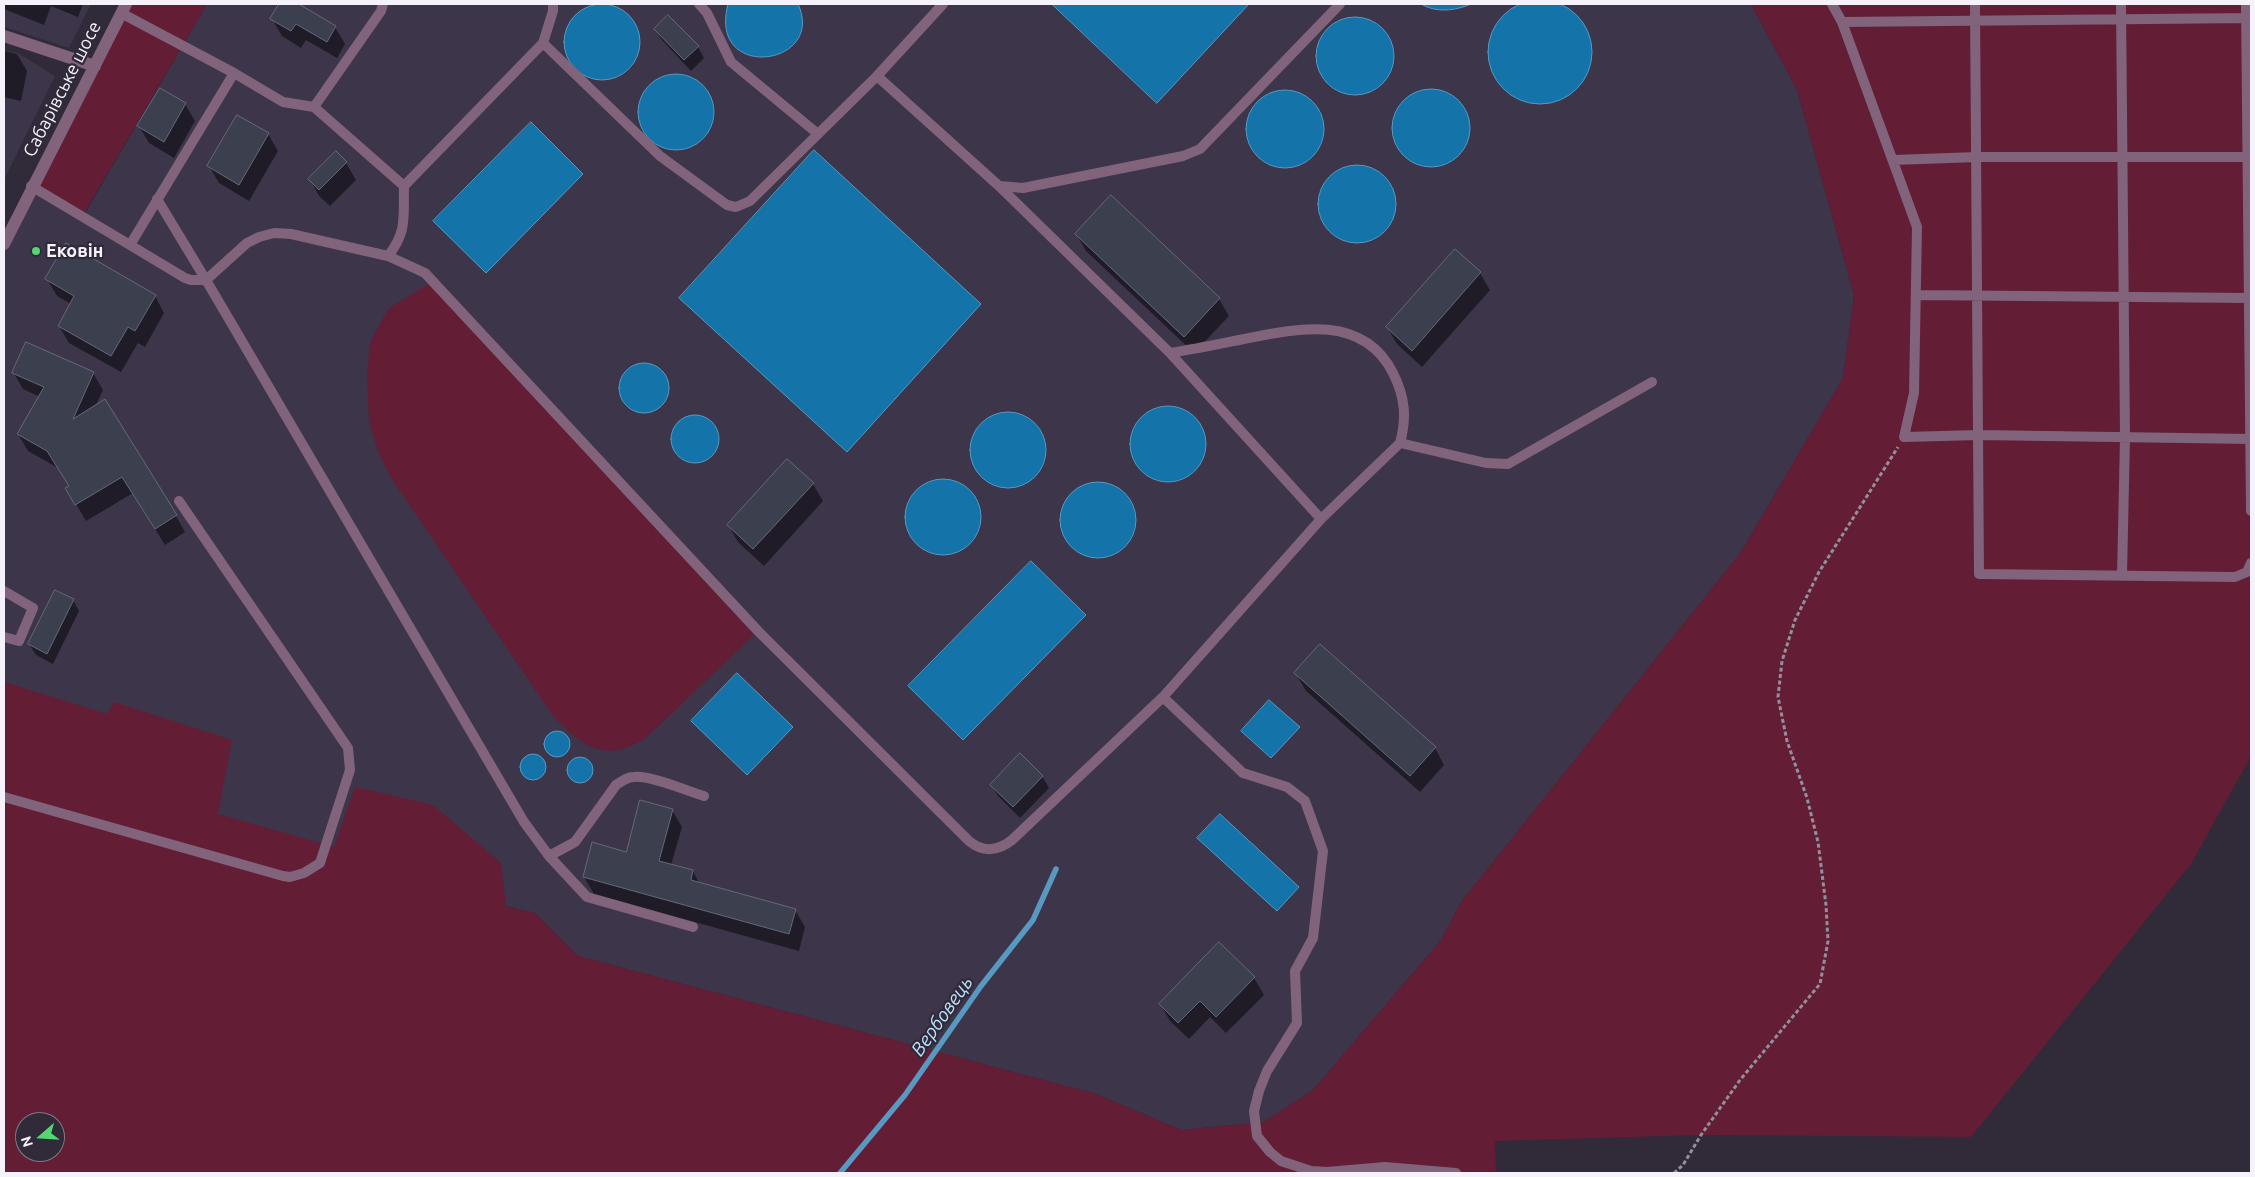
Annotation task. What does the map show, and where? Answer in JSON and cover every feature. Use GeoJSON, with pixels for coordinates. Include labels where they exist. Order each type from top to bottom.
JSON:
{"type":"FeatureCollection","features":[{"type":"Feature","properties":{"kind":"street","name":"Сабарівське шосе"},"geometry":{"type":"LineString","coordinates":[[4,244],[31,186],[95,66],[123,8]]}},
{"type":"Feature","properties":{"kind":"street"},"geometry":{"type":"LineString","coordinates":[[4,36],[95,66]]}},
{"type":"Feature","properties":{"kind":"lane"},"geometry":{"type":"LineString","coordinates":[[314,107],[376,18],[383,4]]}},
{"type":"Feature","properties":{"kind":"lane"},"geometry":{"type":"LineString","coordinates":[[699,4],[707,13],[731,62],[818,134]]}},
{"type":"Feature","properties":{"kind":"lane"},"geometry":{"type":"LineString","coordinates":[[543,43],[660,156],[731,206],[741,206],[750,201],[877,76],[944,4]]}},
{"type":"Feature","properties":{"kind":"lane"},"geometry":{"type":"LineString","coordinates":[[999,186],[1023,188],[1192,154],[1208,142],[1340,4]]}},
{"type":"Feature","properties":{"kind":"lane"},"geometry":{"type":"LineString","coordinates":[[1832,4],[1842,22],[1917,226],[1914,393],[1904,437],[1979,434],[2251,439]]}},
{"type":"Feature","properties":{"kind":"lane"},"geometry":{"type":"LineString","coordinates":[[1975,4],[1979,574],[2235,577],[2247,572],[2251,562]]}},
{"type":"Feature","properties":{"kind":"lane"},"geometry":{"type":"LineString","coordinates":[[2121,4],[2125,438],[2122,576]]}},
{"type":"Feature","properties":{"kind":"lane"},"geometry":{"type":"LineString","coordinates":[[2246,4],[2249,18],[2248,156],[2251,511]]}},
{"type":"Feature","properties":{"kind":"lane"},"geometry":{"type":"LineString","coordinates":[[388,256],[400,240],[403,230],[404,186],[543,43],[556,6]]}},
{"type":"Feature","properties":{"kind":"lane"},"geometry":{"type":"LineString","coordinates":[[123,8],[283,102],[314,107],[404,186]]}},
{"type":"Feature","properties":{"kind":"lane"},"geometry":{"type":"LineString","coordinates":[[1842,22],[2249,18]]}},
{"type":"Feature","properties":{"kind":"lane"},"geometry":{"type":"LineString","coordinates":[[130,245],[234,73]]}},
{"type":"Feature","properties":{"kind":"lane"},"geometry":{"type":"LineString","coordinates":[[877,76],[999,186],[1170,353],[1321,519]]}},
{"type":"Feature","properties":{"kind":"lane"},"geometry":{"type":"LineString","coordinates":[[1893,160],[2248,156]]}},
{"type":"Feature","properties":{"kind":"lane"},"geometry":{"type":"LineString","coordinates":[[31,186],[191,280],[206,280],[247,243],[274,233],[298,236],[388,256],[419,268],[429,276],[758,631],[976,847],[990,850],[1005,846],[1012,840],[1163,697],[1321,519],[1400,443],[1405,415],[1401,390],[1395,376],[1379,351],[1365,341],[1349,334],[1329,329],[1301,330],[1170,353]]}},
{"type":"Feature","properties":{"kind":"lane"},"geometry":{"type":"LineString","coordinates":[[157,198],[524,822],[549,856],[588,898],[693,927]]}},
{"type":"Feature","properties":{"kind":"lane"},"geometry":{"type":"LineString","coordinates":[[1916,295],[2249,298]]}},
{"type":"Feature","properties":{"kind":"lane"},"geometry":{"type":"LineString","coordinates":[[1400,443],[1486,463],[1508,464],[1652,382]]}},
{"type":"Feature","properties":{"kind":"lane"},"geometry":{"type":"LineString","coordinates":[[4,797],[283,876],[290,877],[304,874],[320,863],[350,770],[348,748],[179,501]]}},
{"type":"Feature","properties":{"kind":"lane"},"geometry":{"type":"LineString","coordinates":[[4,591],[33,608],[19,641],[4,637]]}},
{"type":"Feature","properties":{"kind":"lane"},"geometry":{"type":"LineString","coordinates":[[1163,697],[1243,774],[1287,787],[1304,801],[1323,850],[1313,938],[1295,970],[1298,1023],[1267,1071],[1259,1090],[1254,1111],[1257,1136],[1270,1152],[1281,1161],[1311,1171],[1327,1172],[1385,1167],[1456,1173]]}},
{"type":"Feature","properties":{"kind":"lane"},"geometry":{"type":"LineString","coordinates":[[549,856],[576,842],[616,785],[624,779],[634,777],[645,778],[704,796]]}},
{"type":"Feature","properties":{"kind":"path"},"geometry":{"type":"LineString","coordinates":[[1674,1173],[1683,1165],[1700,1135],[1740,1080],[1820,984],[1828,941],[1826,905],[1818,842],[1807,798],[1787,740],[1778,697],[1782,661],[1795,620],[1819,572],[1904,437]]}},
{"type":"Feature","properties":{"kind":"shaded area"},"geometry":{"type":"Polygon","coordinates":[[[4,4],[91,4],[69,48],[4,27],[4,4]]]}},
{"type":"Feature","properties":{"kind":"shaded area"},"geometry":{"type":"Polygon","coordinates":[[[126,4],[207,4],[82,217],[31,186],[126,4]]]}},
{"type":"Feature","properties":{"kind":"shaded area"},"geometry":{"type":"Polygon","coordinates":[[[207,4],[1751,4],[1797,90],[1854,295],[1843,378],[1741,552],[1461,902],[1441,940],[1313,1090],[1264,1122],[1181,1130],[1096,1094],[578,956],[535,913],[320,863],[4,797],[4,244],[31,186],[83,217],[207,4]]]}},
{"type":"Feature","properties":{"kind":"shaded area"},"geometry":{"type":"Polygon","coordinates":[[[1751,4],[2251,4],[2251,756],[2191,864],[1971,1137],[1701,1135],[1495,1141],[1496,1173],[4,1173],[4,682],[107,714],[114,702],[232,740],[218,814],[334,847],[355,787],[433,805],[501,863],[506,907],[535,913],[578,956],[1096,1094],[1181,1130],[1264,1122],[1313,1090],[1441,940],[1461,902],[1741,552],[1843,378],[1854,295],[1797,90],[1751,4]]]}},
{"type":"Feature","properties":{"kind":"shaded area"},"geometry":{"type":"Polygon","coordinates":[[[4,50],[18,53],[55,76],[4,180],[4,50]]]}},
{"type":"Feature","properties":{"kind":"shaded area"},"geometry":{"type":"Polygon","coordinates":[[[433,281],[758,631],[646,738],[631,746],[606,751],[595,748],[575,736],[553,716],[391,478],[379,454],[369,422],[367,375],[370,343],[388,309],[433,281]]]}},
{"type":"Feature","properties":{"kind":"water"},"geometry":{"type":"Polygon","coordinates":[[[1540,0],[1560,4],[1569,9],[1583,23],[1588,32],[1592,52],[1588,72],[1583,81],[1569,95],[1560,100],[1540,104],[1520,100],[1511,95],[1497,81],[1492,72],[1488,52],[1492,32],[1497,23],[1511,9],[1520,4],[1540,0]]]}},
{"type":"Feature","properties":{"kind":"water"},"geometry":{"type":"Polygon","coordinates":[[[595,4],[609,4],[623,10],[634,21],[640,35],[637,57],[629,69],[609,80],[595,80],[581,74],[570,63],[564,49],[564,35],[570,21],[581,10],[595,4]]]}},
{"type":"Feature","properties":{"kind":"water"},"geometry":{"type":"Polygon","coordinates":[[[728,4],[798,4],[802,25],[796,41],[783,52],[766,57],[749,55],[734,46],[726,29],[728,4]]]}},
{"type":"Feature","properties":{"kind":"water"},"geometry":{"type":"Polygon","coordinates":[[[1052,4],[1249,4],[1157,103],[1052,4]]]}},
{"type":"Feature","properties":{"kind":"water"},"geometry":{"type":"Polygon","coordinates":[[[1421,4],[1471,4],[1459,8],[1439,10],[1421,4]]]}},
{"type":"Feature","properties":{"kind":"water"},"geometry":{"type":"Polygon","coordinates":[[[1355,17],[1370,20],[1387,34],[1391,41],[1394,56],[1391,71],[1377,88],[1370,92],[1355,95],[1340,92],[1323,78],[1319,71],[1316,56],[1319,41],[1333,24],[1340,20],[1355,17]]]}},
{"type":"Feature","properties":{"kind":"water"},"geometry":{"type":"Polygon","coordinates":[[[684,74],[697,80],[708,91],[714,104],[712,127],[697,144],[684,150],[668,150],[655,144],[640,127],[638,104],[644,91],[661,76],[684,74]]]}},
{"type":"Feature","properties":{"kind":"water"},"geometry":{"type":"Polygon","coordinates":[[[1431,89],[1446,92],[1458,101],[1467,113],[1470,128],[1467,143],[1458,155],[1446,164],[1431,167],[1416,164],[1404,155],[1395,143],[1392,128],[1395,113],[1404,101],[1416,92],[1431,89]]]}},
{"type":"Feature","properties":{"kind":"water"},"geometry":{"type":"Polygon","coordinates":[[[1285,90],[1300,93],[1317,107],[1321,114],[1324,129],[1321,144],[1307,161],[1300,165],[1285,168],[1270,165],[1253,151],[1249,144],[1246,129],[1249,114],[1263,97],[1270,93],[1285,90]]]}},
{"type":"Feature","properties":{"kind":"water"},"geometry":{"type":"Polygon","coordinates":[[[531,122],[583,174],[486,273],[433,221],[531,122]]]}},
{"type":"Feature","properties":{"kind":"water"},"geometry":{"type":"Polygon","coordinates":[[[814,150],[981,304],[847,452],[679,298],[814,150]]]}},
{"type":"Feature","properties":{"kind":"water"},"geometry":{"type":"Polygon","coordinates":[[[1357,165],[1372,168],[1384,177],[1393,189],[1396,204],[1393,219],[1384,231],[1372,240],[1357,243],[1342,240],[1330,231],[1321,219],[1318,204],[1321,189],[1330,177],[1342,168],[1357,165]]]}},
{"type":"Feature","properties":{"kind":"water"},"geometry":{"type":"Polygon","coordinates":[[[644,363],[653,365],[664,374],[669,388],[667,397],[658,408],[644,413],[635,411],[624,402],[619,388],[621,379],[630,368],[644,363]]]}},
{"type":"Feature","properties":{"kind":"water"},"geometry":{"type":"Polygon","coordinates":[[[1176,406],[1189,412],[1200,423],[1206,436],[1204,459],[1189,476],[1176,482],[1160,482],[1147,476],[1132,459],[1130,436],[1136,423],[1153,408],[1176,406]]]}},
{"type":"Feature","properties":{"kind":"water"},"geometry":{"type":"Polygon","coordinates":[[[1016,412],[1029,418],[1040,429],[1046,442],[1044,465],[1029,482],[1016,488],[1000,488],[987,482],[972,465],[970,442],[976,429],[993,414],[1016,412]]]}},
{"type":"Feature","properties":{"kind":"water"},"geometry":{"type":"Polygon","coordinates":[[[690,415],[700,415],[709,419],[715,425],[718,430],[718,448],[709,459],[700,463],[690,463],[681,459],[675,453],[671,444],[671,434],[675,425],[681,419],[690,415]]]}},
{"type":"Feature","properties":{"kind":"water"},"geometry":{"type":"Polygon","coordinates":[[[936,479],[950,479],[964,485],[975,496],[979,502],[981,517],[979,532],[970,544],[958,553],[936,555],[922,549],[911,538],[905,524],[905,510],[911,496],[922,485],[936,479]]]}},
{"type":"Feature","properties":{"kind":"water"},"geometry":{"type":"Polygon","coordinates":[[[1106,482],[1119,488],[1130,499],[1136,512],[1134,535],[1119,552],[1106,558],[1090,558],[1077,552],[1062,535],[1060,512],[1066,499],[1083,484],[1106,482]]]}},
{"type":"Feature","properties":{"kind":"water"},"geometry":{"type":"Polygon","coordinates":[[[1031,561],[1086,615],[963,740],[908,686],[1031,561]]]}},
{"type":"Feature","properties":{"kind":"water"},"geometry":{"type":"Polygon","coordinates":[[[737,673],[793,727],[747,775],[691,721],[737,673]]]}},
{"type":"Feature","properties":{"kind":"water"},"geometry":{"type":"Polygon","coordinates":[[[1269,700],[1300,727],[1271,758],[1241,731],[1269,700]]]}},
{"type":"Feature","properties":{"kind":"water"},"geometry":{"type":"Polygon","coordinates":[[[557,731],[566,735],[570,744],[566,753],[557,757],[548,753],[544,744],[548,735],[557,731]]]}},
{"type":"Feature","properties":{"kind":"water"},"geometry":{"type":"Polygon","coordinates":[[[533,754],[542,758],[546,767],[542,776],[533,780],[524,776],[520,767],[524,758],[533,754]]]}},
{"type":"Feature","properties":{"kind":"water"},"geometry":{"type":"Polygon","coordinates":[[[580,757],[589,761],[593,770],[589,779],[580,783],[571,779],[567,770],[571,761],[580,757]]]}},
{"type":"Feature","properties":{"kind":"water"},"geometry":{"type":"Polygon","coordinates":[[[1220,814],[1299,887],[1277,911],[1197,838],[1220,814]]]}},
{"type":"Feature","properties":{"kind":"building"},"geometry":{"type":"Polygon","coordinates":[[[279,4],[299,4],[336,26],[327,42],[296,24],[291,31],[270,19],[279,4]]]}},
{"type":"Feature","properties":{"kind":"building"},"geometry":{"type":"Polygon","coordinates":[[[668,15],[699,46],[684,60],[654,29],[668,15]]]}},
{"type":"Feature","properties":{"kind":"building"},"geometry":{"type":"Polygon","coordinates":[[[160,88],[186,103],[164,142],[137,126],[160,88]]]}},
{"type":"Feature","properties":{"kind":"building"},"geometry":{"type":"Polygon","coordinates":[[[237,115],[269,133],[239,185],[207,166],[237,115]]]}},
{"type":"Feature","properties":{"kind":"building"},"geometry":{"type":"Polygon","coordinates":[[[336,151],[347,162],[319,190],[308,179],[336,151]]]}},
{"type":"Feature","properties":{"kind":"building"},"geometry":{"type":"Polygon","coordinates":[[[1111,195],[1220,298],[1184,337],[1075,234],[1111,195]]]}},
{"type":"Feature","properties":{"kind":"building"},"geometry":{"type":"Polygon","coordinates":[[[66,243],[156,295],[135,331],[128,327],[111,356],[58,326],[74,296],[45,279],[66,243]]]}},
{"type":"Feature","properties":{"kind":"building"},"geometry":{"type":"Polygon","coordinates":[[[1455,249],[1481,272],[1412,351],[1386,327],[1455,249]]]}},
{"type":"Feature","properties":{"kind":"building"},"geometry":{"type":"Polygon","coordinates":[[[26,342],[94,372],[73,419],[105,399],[177,515],[155,529],[122,477],[75,505],[65,488],[69,486],[47,451],[17,434],[44,387],[12,373],[26,342]]]}},
{"type":"Feature","properties":{"kind":"building"},"geometry":{"type":"Polygon","coordinates":[[[787,459],[814,483],[753,549],[727,525],[787,459]]]}},
{"type":"Feature","properties":{"kind":"building"},"geometry":{"type":"Polygon","coordinates":[[[55,590],[74,599],[47,654],[28,644],[55,590]]]}},
{"type":"Feature","properties":{"kind":"building"},"geometry":{"type":"Polygon","coordinates":[[[1320,644],[1436,747],[1410,776],[1294,673],[1320,644]]]}},
{"type":"Feature","properties":{"kind":"building"},"geometry":{"type":"Polygon","coordinates":[[[1020,753],[1043,776],[1013,807],[990,785],[1020,753]]]}},
{"type":"Feature","properties":{"kind":"building"},"geometry":{"type":"Polygon","coordinates":[[[640,800],[673,809],[659,861],[693,870],[691,880],[796,909],[789,934],[583,877],[592,842],[626,852],[640,800]]]}},
{"type":"Feature","properties":{"kind":"building"},"geometry":{"type":"Polygon","coordinates":[[[1219,942],[1255,977],[1216,1017],[1200,1001],[1178,1023],[1159,1004],[1219,942]]]}},
{"type":"Feature","properties":{"kind":"waterway","name":"Вербовець"},"geometry":{"type":"LineString","coordinates":[[840,1173],[905,1095],[981,986],[1033,920],[1056,869]]}},
{"type":"Feature","properties":{"kind":"place","name":"Ековін"},"geometry":{"type":"Point","coordinates":[36,251]}}]}
